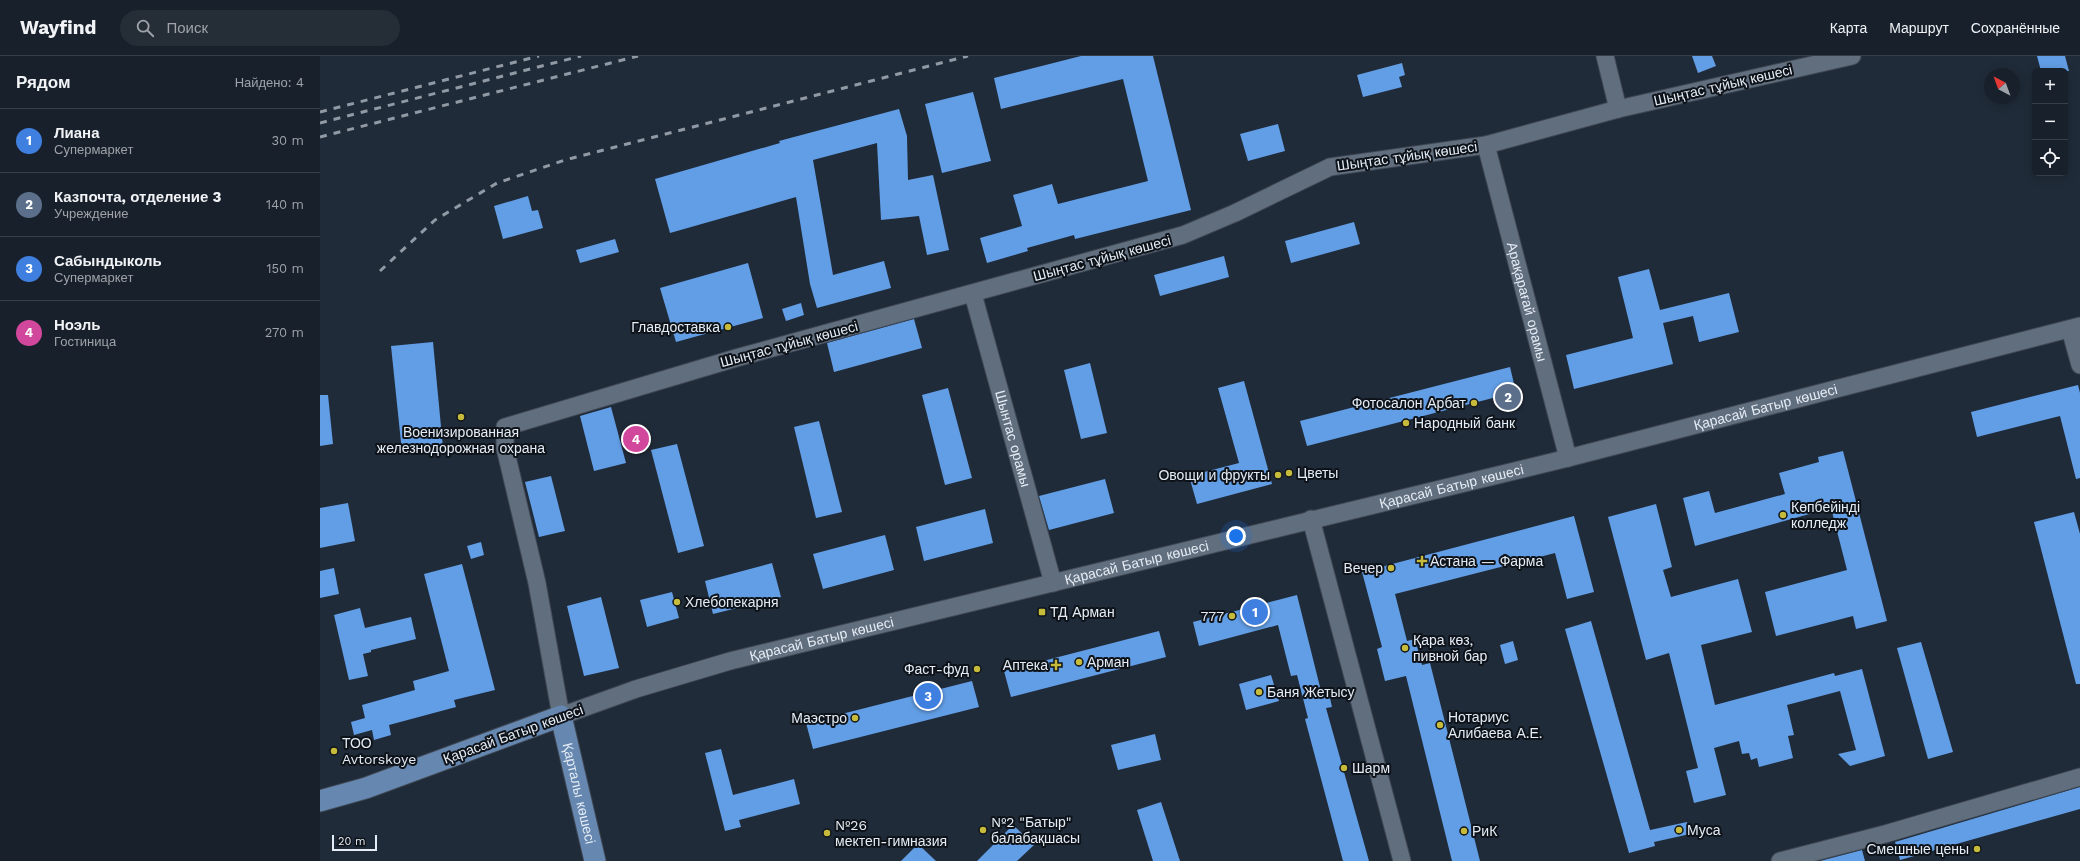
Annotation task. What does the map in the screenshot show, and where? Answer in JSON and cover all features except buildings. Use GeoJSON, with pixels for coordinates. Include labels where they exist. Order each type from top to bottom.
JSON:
{"type":"FeatureCollection","features":[{"type":"Feature","properties":{"kind":"main road","name":"Қарасай Батыр көшесі"},"geometry":{"type":"LineString","coordinates":[[320,800],[366,788],[561,716]]}},
{"type":"Feature","properties":{"kind":"main road","name":"Қарталы көшесі"},"geometry":{"type":"LineString","coordinates":[[561,716],[595,861]]}},
{"type":"Feature","properties":{"kind":"street"},"geometry":{"type":"LineString","coordinates":[[1605,56],[1618,109]]}},
{"type":"Feature","properties":{"kind":"street","name":"Шыңтас тұйық көшесі"},"geometry":{"type":"LineString","coordinates":[[537,583],[505,448],[505,426],[736,358],[1183,236],[1235,213],[1330,167],[1486,145],[1618,109],[1852,56]]}},
{"type":"Feature","properties":{"kind":"street","name":"Арақарағай орамы"},"geometry":{"type":"LineString","coordinates":[[1486,145],[1568,458]]}},
{"type":"Feature","properties":{"kind":"street","name":"Шынтас орамы"},"geometry":{"type":"LineString","coordinates":[[973,294],[1053,583]]}},
{"type":"Feature","properties":{"kind":"street"},"geometry":{"type":"LineString","coordinates":[[2075,328],[2080,365]]}},
{"type":"Feature","properties":{"kind":"street","name":"Қарасай Батыр көшесі"},"geometry":{"type":"LineString","coordinates":[[561,716],[636,689],[730,661],[1311,519],[1568,458],[2075,328]]}},
{"type":"Feature","properties":{"kind":"street"},"geometry":{"type":"LineString","coordinates":[[1311,519],[1402,861]]}},
{"type":"Feature","properties":{"kind":"street","name":"Қарталы көшесі"},"geometry":{"type":"LineString","coordinates":[[537,583],[561,716]]}},
{"type":"Feature","properties":{"kind":"street"},"geometry":{"type":"LineString","coordinates":[[1780,861],[1893,832],[2080,777]]}},
{"type":"Feature","properties":{"kind":"railway"},"geometry":{"type":"LineString","coordinates":[[320,112],[539,56]]}},
{"type":"Feature","properties":{"kind":"railway"},"geometry":{"type":"LineString","coordinates":[[320,123],[581,56]]}},
{"type":"Feature","properties":{"kind":"railway"},"geometry":{"type":"LineString","coordinates":[[320,137],[638,56]]}},
{"type":"Feature","properties":{"kind":"railway"},"geometry":{"type":"LineString","coordinates":[[380,271],[435,220],[497,183],[565,160],[968,56]]}},
{"type":"Feature","properties":{"kind":"place","name":"Главдоставка"},"geometry":{"type":"Point","coordinates":[728,327]}},
{"type":"Feature","properties":{"kind":"place","name":"Казпочта, отделение 3"},"geometry":{"type":"Point","coordinates":[1508,397]}},
{"type":"Feature","properties":{"kind":"place","name":"Фотосалон Арбат"},"geometry":{"type":"Point","coordinates":[1474,403]}},
{"type":"Feature","properties":{"kind":"place","name":"Военизированная железнодорожная охрана"},"geometry":{"type":"Point","coordinates":[461,417]}},
{"type":"Feature","properties":{"kind":"place","name":"Народный банк"},"geometry":{"type":"Point","coordinates":[1406,423]}},
{"type":"Feature","properties":{"kind":"place","name":"Ноэль"},"geometry":{"type":"Point","coordinates":[636,439]}},
{"type":"Feature","properties":{"kind":"place","name":"Цветы"},"geometry":{"type":"Point","coordinates":[1289,473]}},
{"type":"Feature","properties":{"kind":"place","name":"Овощи и фрукты"},"geometry":{"type":"Point","coordinates":[1278,475]}},
{"type":"Feature","properties":{"kind":"place","name":"Көпбейінді колледж"},"geometry":{"type":"Point","coordinates":[1783,515]}},
{"type":"Feature","properties":{"kind":"place","name":"Астана — Фарма"},"geometry":{"type":"Point","coordinates":[1422,561]}},
{"type":"Feature","properties":{"kind":"place","name":"Вечер"},"geometry":{"type":"Point","coordinates":[1391,568]}},
{"type":"Feature","properties":{"kind":"place","name":"Хлебопекарня"},"geometry":{"type":"Point","coordinates":[677,602]}},
{"type":"Feature","properties":{"kind":"place","name":"ТД Арман"},"geometry":{"type":"Point","coordinates":[1042,612]}},
{"type":"Feature","properties":{"kind":"place","name":"Лиана"},"geometry":{"type":"Point","coordinates":[1255,612]}},
{"type":"Feature","properties":{"kind":"place","name":"777"},"geometry":{"type":"Point","coordinates":[1232,616]}},
{"type":"Feature","properties":{"kind":"place","name":"Қара көз, пивной бар"},"geometry":{"type":"Point","coordinates":[1405,648]}},
{"type":"Feature","properties":{"kind":"place","name":"Арман"},"geometry":{"type":"Point","coordinates":[1079,662]}},
{"type":"Feature","properties":{"kind":"place","name":"Аптека"},"geometry":{"type":"Point","coordinates":[1056,665]}},
{"type":"Feature","properties":{"kind":"place","name":"Фаст-фуд"},"geometry":{"type":"Point","coordinates":[977,669]}},
{"type":"Feature","properties":{"kind":"place","name":"Баня Жетысу"},"geometry":{"type":"Point","coordinates":[1259,692]}},
{"type":"Feature","properties":{"kind":"place","name":"Сабындыколь"},"geometry":{"type":"Point","coordinates":[928,696]}},
{"type":"Feature","properties":{"kind":"place","name":"Маэстро"},"geometry":{"type":"Point","coordinates":[855,718]}},
{"type":"Feature","properties":{"kind":"place","name":"Нотариус Алибаева А.Е."},"geometry":{"type":"Point","coordinates":[1440,725]}},
{"type":"Feature","properties":{"kind":"place","name":"ТОО Avtorskoye"},"geometry":{"type":"Point","coordinates":[334,751]}},
{"type":"Feature","properties":{"kind":"place","name":"Шарм"},"geometry":{"type":"Point","coordinates":[1344,768]}},
{"type":"Feature","properties":{"kind":"place","name":"№2 \"Батыр\" балабақшасы"},"geometry":{"type":"Point","coordinates":[983,830]}},
{"type":"Feature","properties":{"kind":"place","name":"Муса"},"geometry":{"type":"Point","coordinates":[1679,830]}},
{"type":"Feature","properties":{"kind":"place","name":"РиК"},"geometry":{"type":"Point","coordinates":[1464,831]}},
{"type":"Feature","properties":{"kind":"place","name":"№26 мектеп-гимназия"},"geometry":{"type":"Point","coordinates":[827,833]}},
{"type":"Feature","properties":{"kind":"place","name":"Смешные цены"},"geometry":{"type":"Point","coordinates":[1977,849]}}]}
